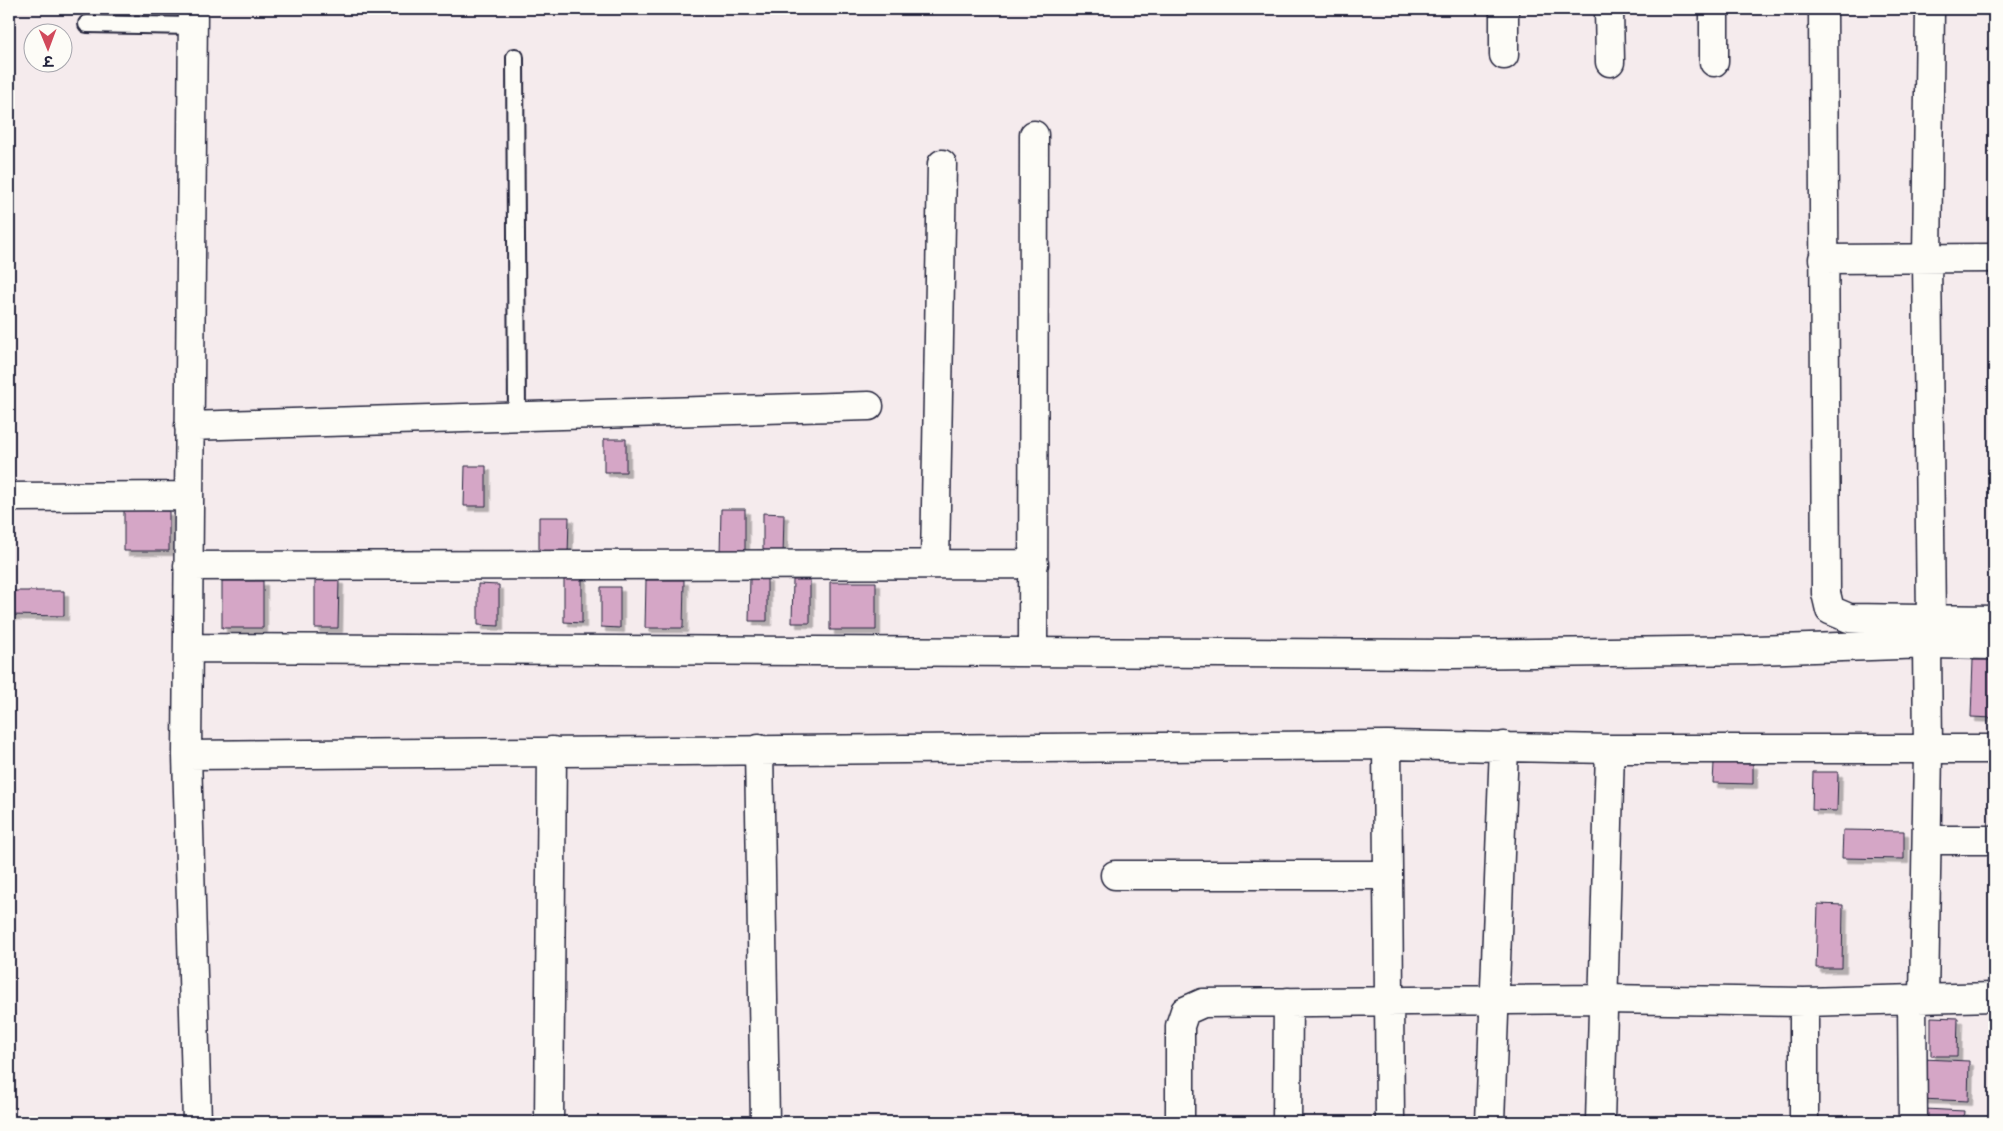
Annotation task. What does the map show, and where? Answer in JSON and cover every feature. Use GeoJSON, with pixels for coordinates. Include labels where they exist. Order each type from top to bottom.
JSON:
{"type":"FeatureCollection","features":[{"type":"Feature","properties":{"kind":"street"},"geometry":{"type":"LineString","coordinates":[[1504,9],[1504,55]]}},
{"type":"Feature","properties":{"kind":"street"},"geometry":{"type":"LineString","coordinates":[[1609,9],[1610,62]]}},
{"type":"Feature","properties":{"kind":"street"},"geometry":{"type":"LineString","coordinates":[[1714,9],[1714,62]]}},
{"type":"Feature","properties":{"kind":"street"},"geometry":{"type":"LineString","coordinates":[[1823,9],[1826,593],[1830,610],[1849,618],[1994,645]]}},
{"type":"Feature","properties":{"kind":"street"},"geometry":{"type":"LineString","coordinates":[[1913,1122],[1926,840],[1928,751],[1927,259],[1930,9]]}},
{"type":"Feature","properties":{"kind":"street"},"geometry":{"type":"LineString","coordinates":[[192,18],[187,755],[197,1122]]}},
{"type":"Feature","properties":{"kind":"street"},"geometry":{"type":"LineString","coordinates":[[1034,135],[1034,652]]}},
{"type":"Feature","properties":{"kind":"street"},"geometry":{"type":"LineString","coordinates":[[935,564],[942,164]]}},
{"type":"Feature","properties":{"kind":"street"},"geometry":{"type":"LineString","coordinates":[[1823,259],[1994,258]]}},
{"type":"Feature","properties":{"kind":"street"},"geometry":{"type":"LineString","coordinates":[[189,426],[869,406]]}},
{"type":"Feature","properties":{"kind":"street"},"geometry":{"type":"LineString","coordinates":[[9,497],[189,496]]}},
{"type":"Feature","properties":{"kind":"street"},"geometry":{"type":"LineString","coordinates":[[188,566],[1034,564]]}},
{"type":"Feature","properties":{"kind":"street"},"geometry":{"type":"LineString","coordinates":[[188,648],[1452,654],[1754,650],[1929,632],[1994,620]]}},
{"type":"Feature","properties":{"kind":"street"},"geometry":{"type":"LineString","coordinates":[[187,755],[1386,745],[1610,749],[1928,751],[1994,749]]}},
{"type":"Feature","properties":{"kind":"street"},"geometry":{"type":"LineString","coordinates":[[1386,745],[1390,1122]]}},
{"type":"Feature","properties":{"kind":"street"},"geometry":{"type":"LineString","coordinates":[[1490,1122],[1504,746]]}},
{"type":"Feature","properties":{"kind":"street"},"geometry":{"type":"LineString","coordinates":[[759,749],[765,1122]]}},
{"type":"Feature","properties":{"kind":"street"},"geometry":{"type":"LineString","coordinates":[[1600,1122],[1610,749]]}},
{"type":"Feature","properties":{"kind":"street"},"geometry":{"type":"LineString","coordinates":[[549,1122],[552,751]]}},
{"type":"Feature","properties":{"kind":"street"},"geometry":{"type":"LineString","coordinates":[[1926,840],[1994,840]]}},
{"type":"Feature","properties":{"kind":"street"},"geometry":{"type":"LineString","coordinates":[[1115,875],[1388,875]]}},
{"type":"Feature","properties":{"kind":"street"},"geometry":{"type":"LineString","coordinates":[[1180,1122],[1180,1026],[1185,1011],[1203,1003],[1603,999],[1804,1002],[1994,997]]}},
{"type":"Feature","properties":{"kind":"street"},"geometry":{"type":"LineString","coordinates":[[1287,1122],[1288,1002]]}},
{"type":"Feature","properties":{"kind":"street"},"geometry":{"type":"LineString","coordinates":[[1804,1002],[1804,1122]]}},
{"type":"Feature","properties":{"kind":"lane"},"geometry":{"type":"LineString","coordinates":[[87,24],[192,18]]}},
{"type":"Feature","properties":{"kind":"lane"},"geometry":{"type":"LineString","coordinates":[[515,57],[517,416]]}},
{"type":"Feature","properties":{"kind":"building"},"geometry":{"type":"Polygon","coordinates":[[[604,439],[626,439],[626,472],[604,472],[604,439]]]}},
{"type":"Feature","properties":{"kind":"building"},"geometry":{"type":"Polygon","coordinates":[[[465,466],[486,466],[486,506],[464,506],[465,466]]]}},
{"type":"Feature","properties":{"kind":"building"},"geometry":{"type":"Polygon","coordinates":[[[721,509],[745,509],[745,555],[720,555],[721,509]]]}},
{"type":"Feature","properties":{"kind":"building"},"geometry":{"type":"Polygon","coordinates":[[[124,510],[169,511],[169,551],[124,551],[124,510]]]}},
{"type":"Feature","properties":{"kind":"building"},"geometry":{"type":"Polygon","coordinates":[[[763,513],[784,514],[783,557],[763,556],[763,513]]]}},
{"type":"Feature","properties":{"kind":"building"},"geometry":{"type":"Polygon","coordinates":[[[539,517],[569,517],[568,556],[539,556],[539,517]]]}},
{"type":"Feature","properties":{"kind":"building"},"geometry":{"type":"Polygon","coordinates":[[[582,576],[582,623],[564,622],[564,577],[582,576]]]}},
{"type":"Feature","properties":{"kind":"building"},"geometry":{"type":"Polygon","coordinates":[[[750,578],[767,578],[767,621],[749,621],[750,578]]]}},
{"type":"Feature","properties":{"kind":"building"},"geometry":{"type":"Polygon","coordinates":[[[315,579],[339,580],[338,628],[315,628],[315,579]]]}},
{"type":"Feature","properties":{"kind":"building"},"geometry":{"type":"Polygon","coordinates":[[[646,580],[684,580],[683,628],[645,628],[646,580]]]}},
{"type":"Feature","properties":{"kind":"building"},"geometry":{"type":"Polygon","coordinates":[[[793,580],[810,580],[810,623],[792,623],[793,580]]]}},
{"type":"Feature","properties":{"kind":"building"},"geometry":{"type":"Polygon","coordinates":[[[222,581],[263,581],[263,628],[222,628],[222,581]]]}},
{"type":"Feature","properties":{"kind":"building"},"geometry":{"type":"Polygon","coordinates":[[[830,582],[876,582],[876,630],[830,630],[830,582]]]}},
{"type":"Feature","properties":{"kind":"building"},"geometry":{"type":"Polygon","coordinates":[[[478,584],[499,585],[499,626],[478,625],[478,584]]]}},
{"type":"Feature","properties":{"kind":"building"},"geometry":{"type":"Polygon","coordinates":[[[601,587],[620,587],[620,628],[601,627],[601,587]]]}},
{"type":"Feature","properties":{"kind":"building"},"geometry":{"type":"Polygon","coordinates":[[[9,591],[64,591],[64,616],[9,615],[9,591]]]}},
{"type":"Feature","properties":{"kind":"building"},"geometry":{"type":"Polygon","coordinates":[[[1973,660],[1994,660],[1994,718],[1971,717],[1973,660]]]}},
{"type":"Feature","properties":{"kind":"building"},"geometry":{"type":"Polygon","coordinates":[[[1714,763],[1753,764],[1753,784],[1713,783],[1714,763]]]}},
{"type":"Feature","properties":{"kind":"building"},"geometry":{"type":"Polygon","coordinates":[[[1813,772],[1838,772],[1837,811],[1812,810],[1813,772]]]}},
{"type":"Feature","properties":{"kind":"building"},"geometry":{"type":"Polygon","coordinates":[[[1843,830],[1904,831],[1904,859],[1842,858],[1843,830]]]}},
{"type":"Feature","properties":{"kind":"building"},"geometry":{"type":"Polygon","coordinates":[[[1818,904],[1843,905],[1842,968],[1816,968],[1818,904]]]}},
{"type":"Feature","properties":{"kind":"building"},"geometry":{"type":"Polygon","coordinates":[[[1931,1017],[1958,1018],[1957,1056],[1931,1056],[1931,1017]]]}},
{"type":"Feature","properties":{"kind":"building"},"geometry":{"type":"Polygon","coordinates":[[[1922,1059],[1969,1061],[1968,1101],[1920,1099],[1922,1059]]]}},
{"type":"Feature","properties":{"kind":"building"},"geometry":{"type":"Polygon","coordinates":[[[1925,1109],[1964,1111],[1963,1122],[1924,1122],[1925,1109]]]}}]}
